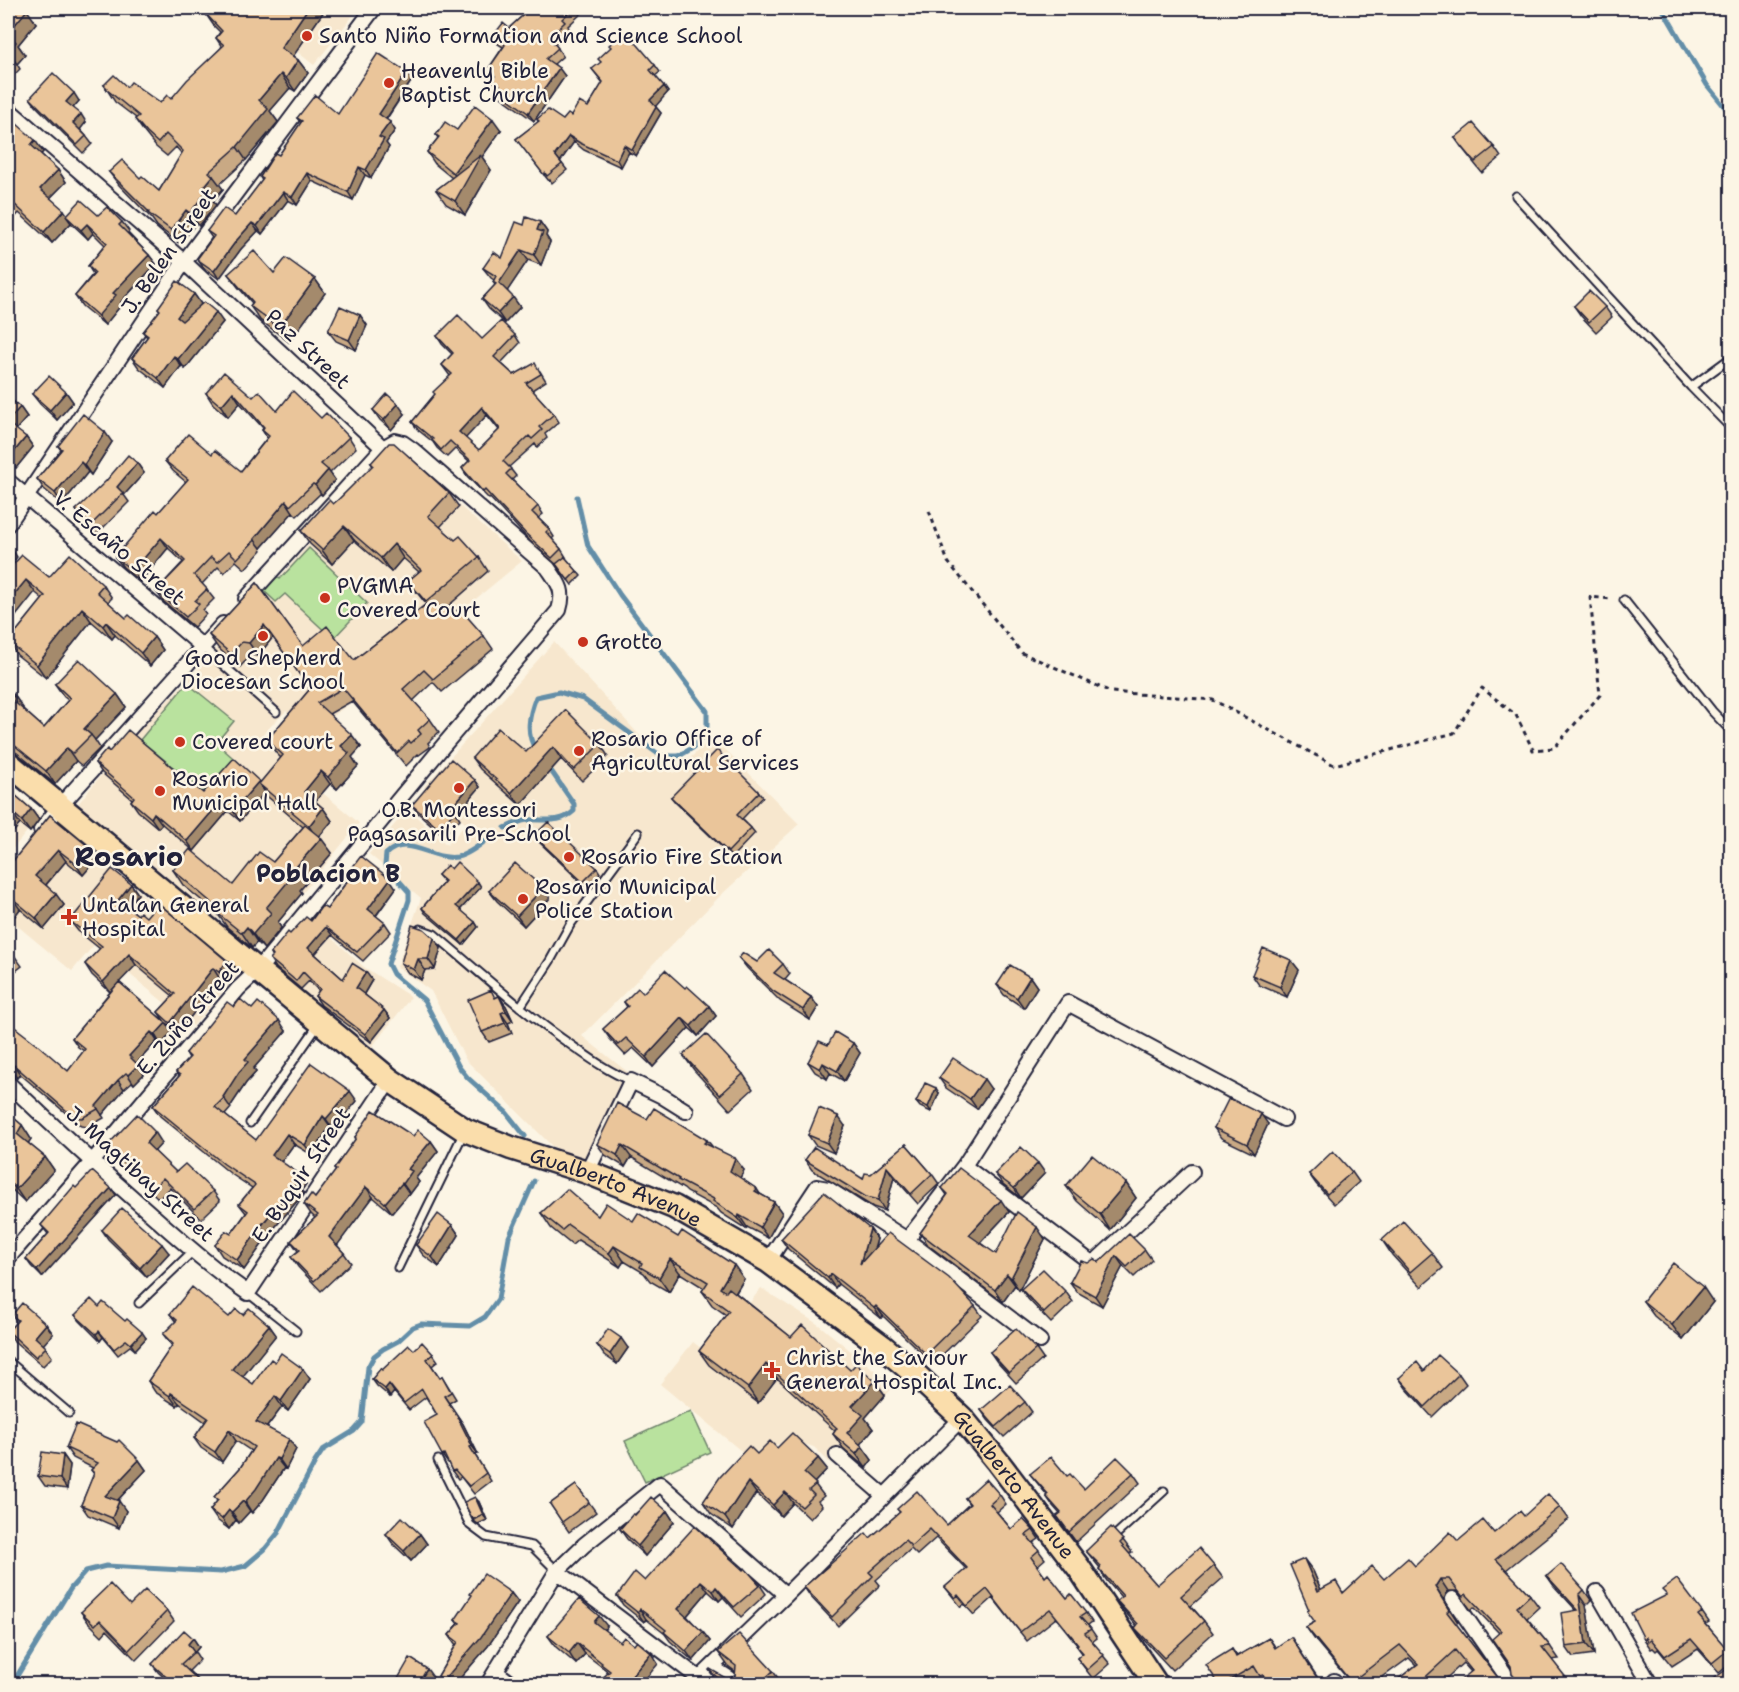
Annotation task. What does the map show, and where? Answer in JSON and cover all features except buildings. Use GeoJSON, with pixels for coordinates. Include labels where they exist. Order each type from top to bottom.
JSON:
{"type":"FeatureCollection","features":[{"type":"Feature","properties":{"kind":"main road","name":"Gualberto Avenue"},"geometry":{"type":"LineString","coordinates":[[8,763],[390,1080],[465,1130],[511,1148],[586,1172],[674,1207],[768,1261],[882,1346],[962,1418],[1084,1564],[1156,1684]]}},
{"type":"Feature","properties":{"kind":"street","name":"J. Belen Street"},"geometry":{"type":"LineString","coordinates":[[8,524],[184,262],[374,8]]}},
{"type":"Feature","properties":{"kind":"street","name":"Paz Street"},"geometry":{"type":"LineString","coordinates":[[8,109],[184,262],[383,448]]}},
{"type":"Feature","properties":{"kind":"street","name":"E. Zuño Street"},"geometry":{"type":"LineString","coordinates":[[8,1258],[230,999],[258,970],[442,746],[559,610],[563,598],[561,590],[548,568],[403,442],[394,441],[383,448]]}},
{"type":"Feature","properties":{"kind":"street"},"geometry":{"type":"LineString","coordinates":[[34,839],[60,806],[383,448]]}},
{"type":"Feature","properties":{"kind":"street","name":"V. Escaño Street"},"geometry":{"type":"LineString","coordinates":[[8,481],[203,647]]}},
{"type":"Feature","properties":{"kind":"street"},"geometry":{"type":"LineString","coordinates":[[907,1240],[964,1166],[1068,1004],[1284,1119]]}},
{"type":"Feature","properties":{"kind":"street","name":"E. Buquir Street"},"geometry":{"type":"LineString","coordinates":[[248,1293],[390,1080]]}},
{"type":"Feature","properties":{"kind":"street"},"geometry":{"type":"LineString","coordinates":[[586,1172],[631,1081],[686,1111]]}},
{"type":"Feature","properties":{"kind":"street","name":"J. Magtibay Street"},"geometry":{"type":"LineString","coordinates":[[8,1083],[92,1162],[220,1274],[248,1293]]}},
{"type":"Feature","properties":{"kind":"street"},"geometry":{"type":"LineString","coordinates":[[964,1166],[1093,1264],[1192,1172]]}},
{"type":"Feature","properties":{"kind":"street"},"geometry":{"type":"LineString","coordinates":[[768,1261],[817,1187],[828,1189],[907,1240],[1040,1341]]}},
{"type":"Feature","properties":{"kind":"street"},"geometry":{"type":"LineString","coordinates":[[557,1571],[697,1682],[962,1418]]}},
{"type":"Feature","properties":{"kind":"street"},"geometry":{"type":"LineString","coordinates":[[837,1455],[883,1495]]}},
{"type":"Feature","properties":{"kind":"street"},"geometry":{"type":"LineString","coordinates":[[488,1684],[557,1571],[584,1545],[660,1484],[786,1595]]}},
{"type":"Feature","properties":{"kind":"street"},"geometry":{"type":"LineString","coordinates":[[1597,1592],[1649,1682],[1645,1684]]}},
{"type":"Feature","properties":{"kind":"street"},"geometry":{"type":"LineString","coordinates":[[1453,1599],[1512,1684]]}},
{"type":"Feature","properties":{"kind":"street"},"geometry":{"type":"LineString","coordinates":[[712,1666],[738,1684]]}},
{"type":"Feature","properties":{"kind":"street"},"geometry":{"type":"LineString","coordinates":[[496,1672],[512,1684]]}},
{"type":"Feature","properties":{"kind":"lane"},"geometry":{"type":"LineString","coordinates":[[1516,196],[1731,429]]}},
{"type":"Feature","properties":{"kind":"lane"},"geometry":{"type":"LineString","coordinates":[[1691,387],[1731,357]]}},
{"type":"Feature","properties":{"kind":"lane"},"geometry":{"type":"LineString","coordinates":[[1624,600],[1731,732]]}},
{"type":"Feature","properties":{"kind":"lane"},"geometry":{"type":"LineString","coordinates":[[203,647],[276,712]]}},
{"type":"Feature","properties":{"kind":"lane"},"geometry":{"type":"LineString","coordinates":[[520,1007],[570,925],[638,833]]}},
{"type":"Feature","properties":{"kind":"lane"},"geometry":{"type":"LineString","coordinates":[[418,927],[434,934],[520,1007],[611,1073],[631,1081]]}},
{"type":"Feature","properties":{"kind":"lane"},"geometry":{"type":"LineString","coordinates":[[250,1123],[321,1022]]}},
{"type":"Feature","properties":{"kind":"lane"},"geometry":{"type":"LineString","coordinates":[[398,1268],[465,1130]]}},
{"type":"Feature","properties":{"kind":"lane"},"geometry":{"type":"LineString","coordinates":[[139,1304],[194,1251]]}},
{"type":"Feature","properties":{"kind":"lane"},"geometry":{"type":"LineString","coordinates":[[248,1293],[296,1331]]}},
{"type":"Feature","properties":{"kind":"lane"},"geometry":{"type":"LineString","coordinates":[[8,1361],[69,1413]]}},
{"type":"Feature","properties":{"kind":"lane"},"geometry":{"type":"LineString","coordinates":[[438,1460],[470,1525],[486,1537],[532,1546],[557,1571]]}},
{"type":"Feature","properties":{"kind":"lane"},"geometry":{"type":"LineString","coordinates":[[1105,1545],[1164,1491]]}},
{"type":"Feature","properties":{"kind":"path"},"geometry":{"type":"LineString","coordinates":[[929,512],[948,561],[1022,653],[1111,692],[1213,700],[1334,765],[1454,733],[1482,688],[1516,715],[1533,750],[1554,748],[1600,695],[1590,597],[1624,600]]}},
{"type":"Feature","properties":{"kind":"shaded area","name":"Santo Niño Formation and Science School"},"geometry":{"type":"Polygon","coordinates":[[[241,8],[359,8],[314,65],[241,8]]]}},
{"type":"Feature","properties":{"kind":"shaded area"},"geometry":{"type":"Polygon","coordinates":[[[400,453],[522,561],[331,718],[293,719],[286,711],[258,739],[359,823],[274,929],[237,900],[218,920],[78,804],[132,737],[187,681],[386,458],[400,453]]]}},
{"type":"Feature","properties":{"kind":"shaded area"},"geometry":{"type":"Polygon","coordinates":[[[554,642],[674,773],[704,745],[724,748],[799,824],[721,895],[582,1036],[639,1081],[593,1166],[552,1146],[466,1060],[431,991],[397,967],[421,898],[369,854],[408,809],[447,845],[466,824],[424,787],[554,642]]]}},
{"type":"Feature","properties":{"kind":"shaded area"},"geometry":{"type":"Polygon","coordinates":[[[8,786],[40,815],[8,855],[8,786]]]}},
{"type":"Feature","properties":{"kind":"shaded area"},"geometry":{"type":"Polygon","coordinates":[[[58,824],[238,974],[193,1026],[94,945],[72,971],[8,918],[58,824]]]}},
{"type":"Feature","properties":{"kind":"shaded area"},"geometry":{"type":"Polygon","coordinates":[[[310,918],[364,967],[411,997],[372,1047],[269,964],[310,918]]]}},
{"type":"Feature","properties":{"kind":"shaded area","name":"Christ the Saviour General Hospital Inc."},"geometry":{"type":"Polygon","coordinates":[[[761,1288],[819,1325],[894,1386],[829,1462],[814,1447],[790,1440],[746,1455],[660,1384],[693,1342],[710,1355],[761,1288]]]}},
{"type":"Feature","properties":{"kind":"green space","name":"PVGMA Covered Court"},"geometry":{"type":"Polygon","coordinates":[[[309,548],[367,603],[333,639],[285,594],[276,602],[262,589],[275,575],[280,579],[309,548]]]}},
{"type":"Feature","properties":{"kind":"green space","name":"Covered court"},"geometry":{"type":"Polygon","coordinates":[[[187,683],[234,721],[216,743],[239,763],[211,798],[140,740],[187,683]]]}},
{"type":"Feature","properties":{"kind":"green space"},"geometry":{"type":"Polygon","coordinates":[[[691,1411],[710,1452],[645,1482],[625,1441],[691,1411]]]}},
{"type":"Feature","properties":{"kind":"waterway"},"geometry":{"type":"LineString","coordinates":[[1662,8],[1707,85],[1732,116]]}},
{"type":"Feature","properties":{"kind":"waterway"},"geometry":{"type":"LineString","coordinates":[[536,750],[529,731],[536,697],[559,692],[583,699],[661,756],[679,756],[694,747],[707,731],[707,711],[620,595],[588,546],[577,497]]}},
{"type":"Feature","properties":{"kind":"waterway"},"geometry":{"type":"LineString","coordinates":[[505,828],[525,820],[563,818],[574,811],[574,804],[547,765]]}},
{"type":"Feature","properties":{"kind":"waterway"},"geometry":{"type":"LineString","coordinates":[[489,838],[470,852],[457,857],[447,857],[403,846],[394,848],[386,854],[385,865],[409,892],[409,900],[388,964],[393,974],[424,1000],[459,1067],[506,1112],[525,1136]]}},
{"type":"Feature","properties":{"kind":"waterway"},"geometry":{"type":"LineString","coordinates":[[12,1684],[71,1588],[86,1571],[106,1566],[221,1572],[245,1566],[265,1549],[278,1533],[323,1450],[354,1431],[362,1422],[368,1367],[374,1356],[398,1341],[413,1327],[421,1324],[470,1326],[485,1317],[498,1299],[509,1237],[534,1181]]}},
{"type":"Feature","properties":{"kind":"place","name":"Santo Niño Formation and Science School"},"geometry":{"type":"Point","coordinates":[307,36]}},
{"type":"Feature","properties":{"kind":"place","name":"Heavenly Bible Baptist Church"},"geometry":{"type":"Point","coordinates":[389,83]}},
{"type":"Feature","properties":{"kind":"place","name":"PVGMA Covered Court"},"geometry":{"type":"Point","coordinates":[325,598]}},
{"type":"Feature","properties":{"kind":"place","name":"Good Shepherd Diocesan School"},"geometry":{"type":"Point","coordinates":[263,636]}},
{"type":"Feature","properties":{"kind":"place","name":"Grotto"},"geometry":{"type":"Point","coordinates":[583,642]}},
{"type":"Feature","properties":{"kind":"place","name":"Covered court"},"geometry":{"type":"Point","coordinates":[180,742]}},
{"type":"Feature","properties":{"kind":"place","name":"Rosario Office of Agricultural Services"},"geometry":{"type":"Point","coordinates":[579,751]}},
{"type":"Feature","properties":{"kind":"place","name":"O.B. Montessori Pagsasarili Pre-School"},"geometry":{"type":"Point","coordinates":[459,788]}},
{"type":"Feature","properties":{"kind":"place","name":"Rosario Municipal Hall"},"geometry":{"type":"Point","coordinates":[160,791]}},
{"type":"Feature","properties":{"kind":"place","name":"Rosario Fire Station"},"geometry":{"type":"Point","coordinates":[569,857]}},
{"type":"Feature","properties":{"kind":"place","name":"Rosario Municipal Police Station"},"geometry":{"type":"Point","coordinates":[523,899]}},
{"type":"Feature","properties":{"kind":"place","name":"Untalan General Hospital"},"geometry":{"type":"Point","coordinates":[69,917]}},
{"type":"Feature","properties":{"kind":"place","name":"Christ the Saviour General Hospital Inc."},"geometry":{"type":"Point","coordinates":[772,1370]}},
{"type":"Feature","properties":{"kind":"district","name":"Rosario"},"geometry":{"type":"Point","coordinates":[129,856]}},
{"type":"Feature","properties":{"kind":"district","name":"Poblacion B"},"geometry":{"type":"Point","coordinates":[328,874]}}]}
